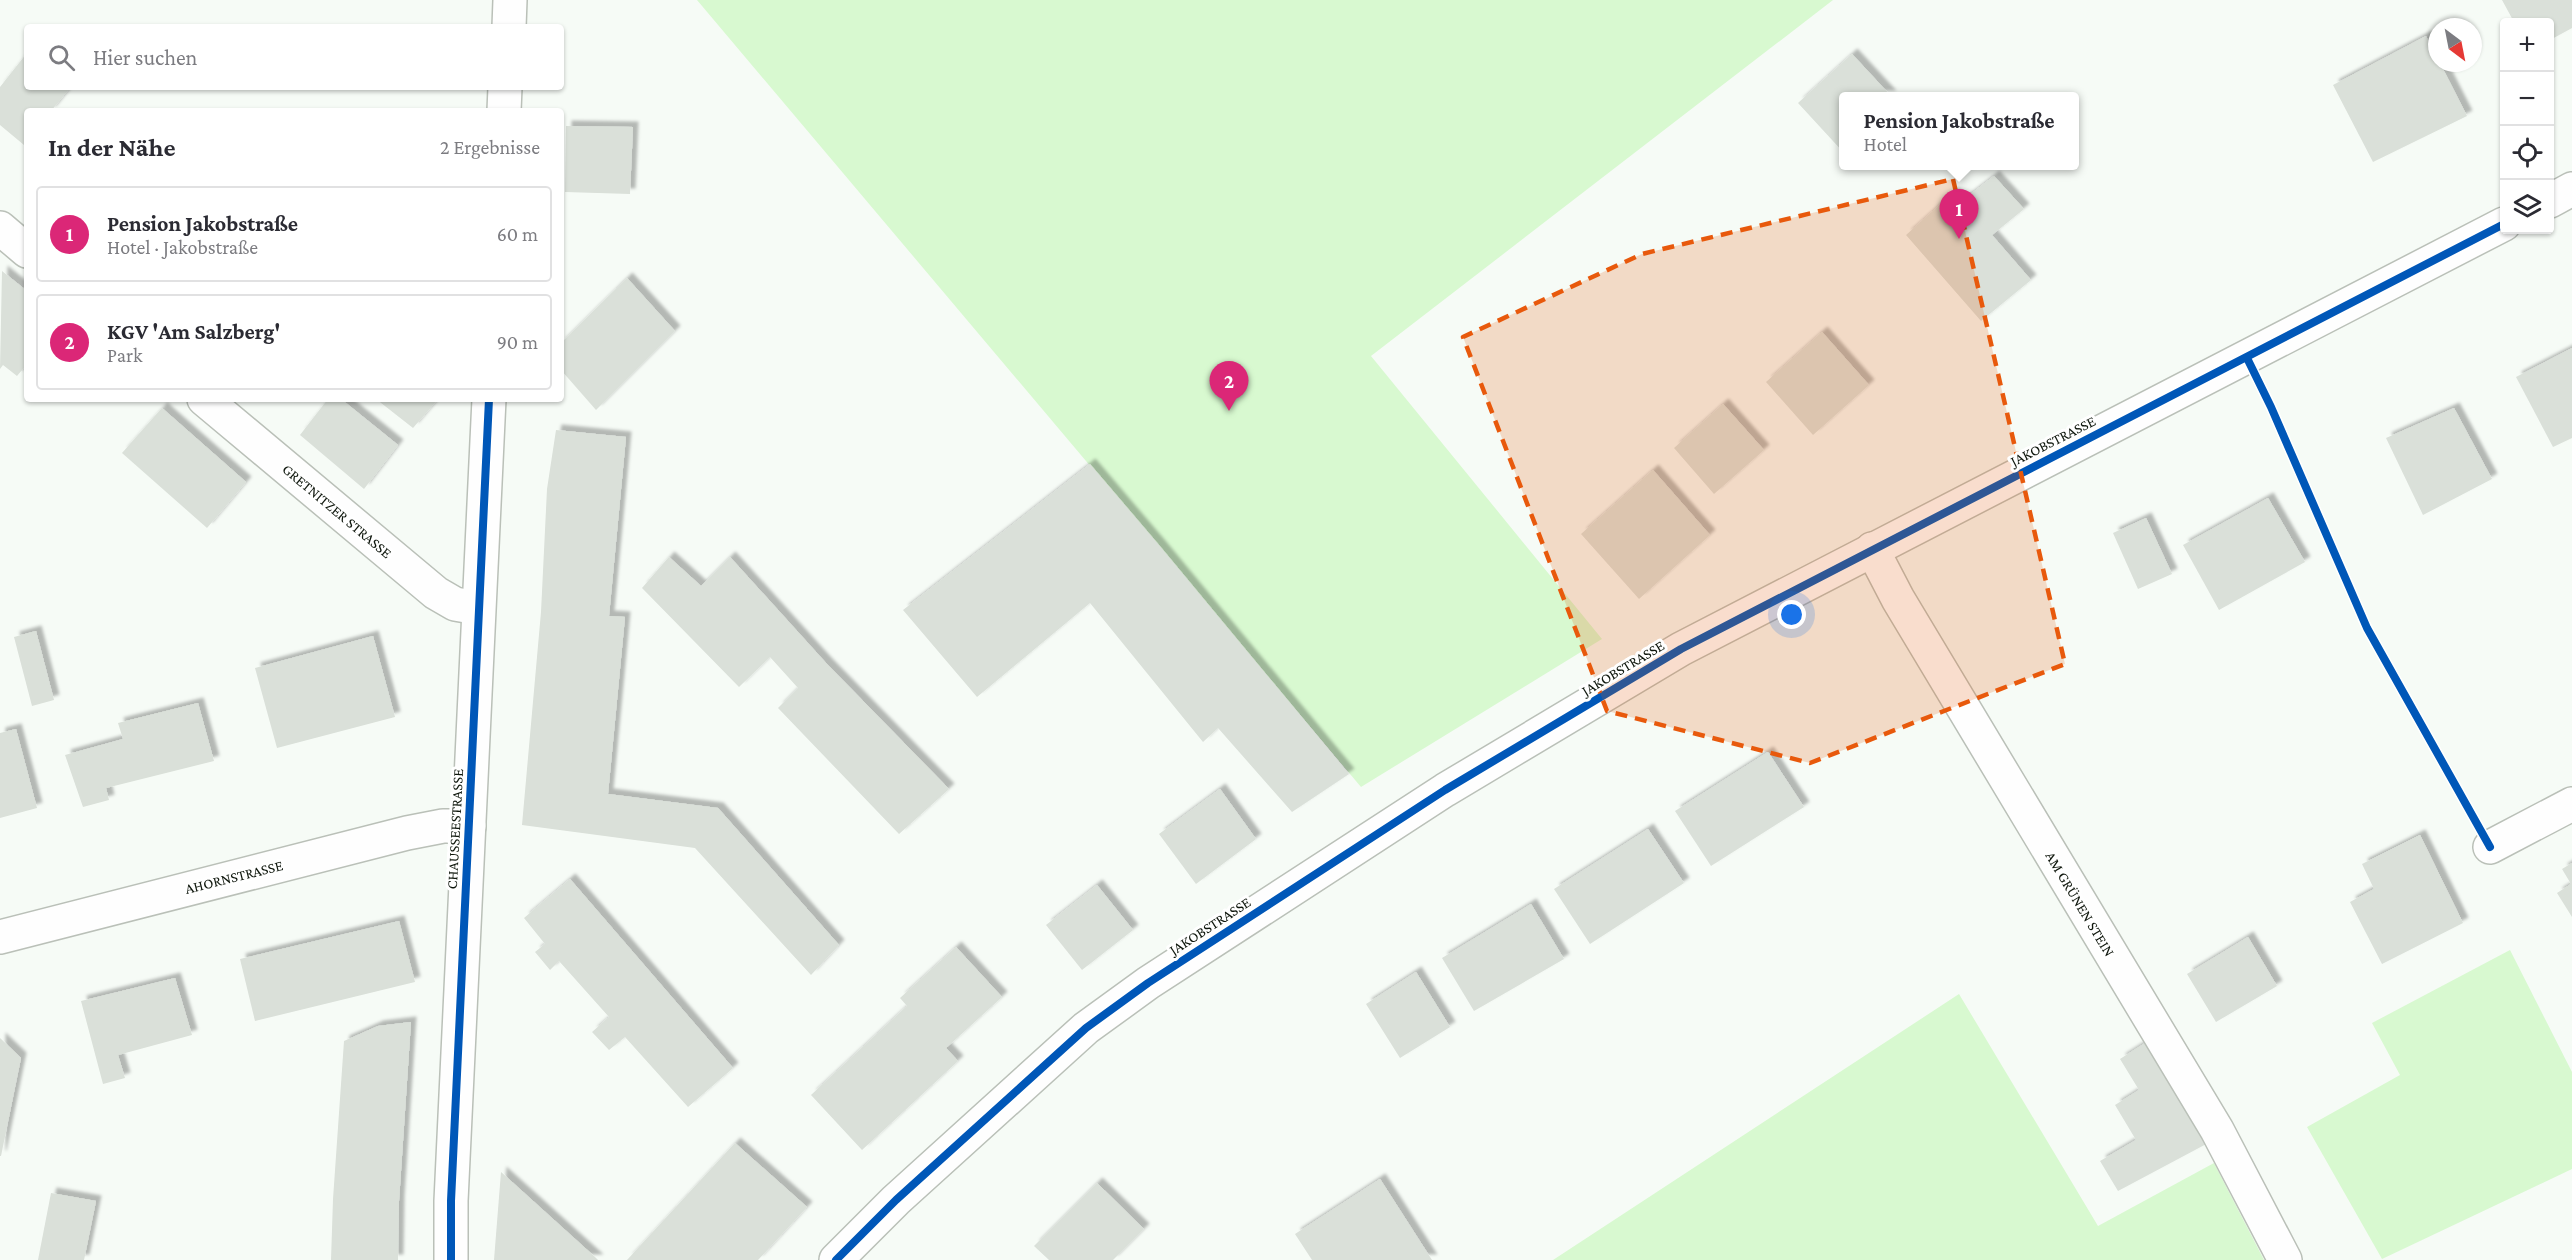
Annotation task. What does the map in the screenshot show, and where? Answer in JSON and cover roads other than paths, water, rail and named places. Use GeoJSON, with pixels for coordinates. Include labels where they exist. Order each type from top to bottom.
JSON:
{"type":"FeatureCollection","features":[{"type":"Feature","properties":{"kind":"street"},"geometry":{"type":"LineString","coordinates":[[509,24],[510,0]]}},
{"type":"Feature","properties":{"kind":"street"},"geometry":{"type":"LineString","coordinates":[[504,108],[506,90]]}},
{"type":"Feature","properties":{"kind":"street"},"geometry":{"type":"LineString","coordinates":[[2554,199],[2572,189]]}},
{"type":"Feature","properties":{"kind":"street","name":"JAKOBSTRASSE"},"geometry":{"type":"LineString","coordinates":[[836,1260],[896,1200],[1086,1028],[1148,983],[1445,790],[1681,649],[2500,227]]}},
{"type":"Feature","properties":{"kind":"street"},"geometry":{"type":"LineString","coordinates":[[0,228],[24,248]]}},
{"type":"Feature","properties":{"kind":"street","name":"GRETNITZER STRASSE"},"geometry":{"type":"LineString","coordinates":[[208,402],[435,593],[454,604],[478,608]]}},
{"type":"Feature","properties":{"kind":"street","name":"CHAUSSEESTRASSE"},"geometry":{"type":"LineString","coordinates":[[451,1260],[452,1189],[489,402]]}},
{"type":"Feature","properties":{"kind":"street","name":"AM GRÜNEN STEIN"},"geometry":{"type":"LineString","coordinates":[[1872,549],[1932,656],[2217,1130],[2285,1260]]}},
{"type":"Feature","properties":{"kind":"street"},"geometry":{"type":"LineString","coordinates":[[2490,847],[2572,804]]}},
{"type":"Feature","properties":{"kind":"street","name":"AHORNSTRASSE"},"geometry":{"type":"LineString","coordinates":[[0,937],[407,833],[443,826],[469,826]]}},
{"type":"Feature","properties":{"kind":"place","name":"Pension Jakobstraße"},"geometry":{"type":"Point","coordinates":[1959,239]}},
{"type":"Feature","properties":{"kind":"place","name":"KGV 'Am Salzberg'"},"geometry":{"type":"Point","coordinates":[1229,411]}}]}
